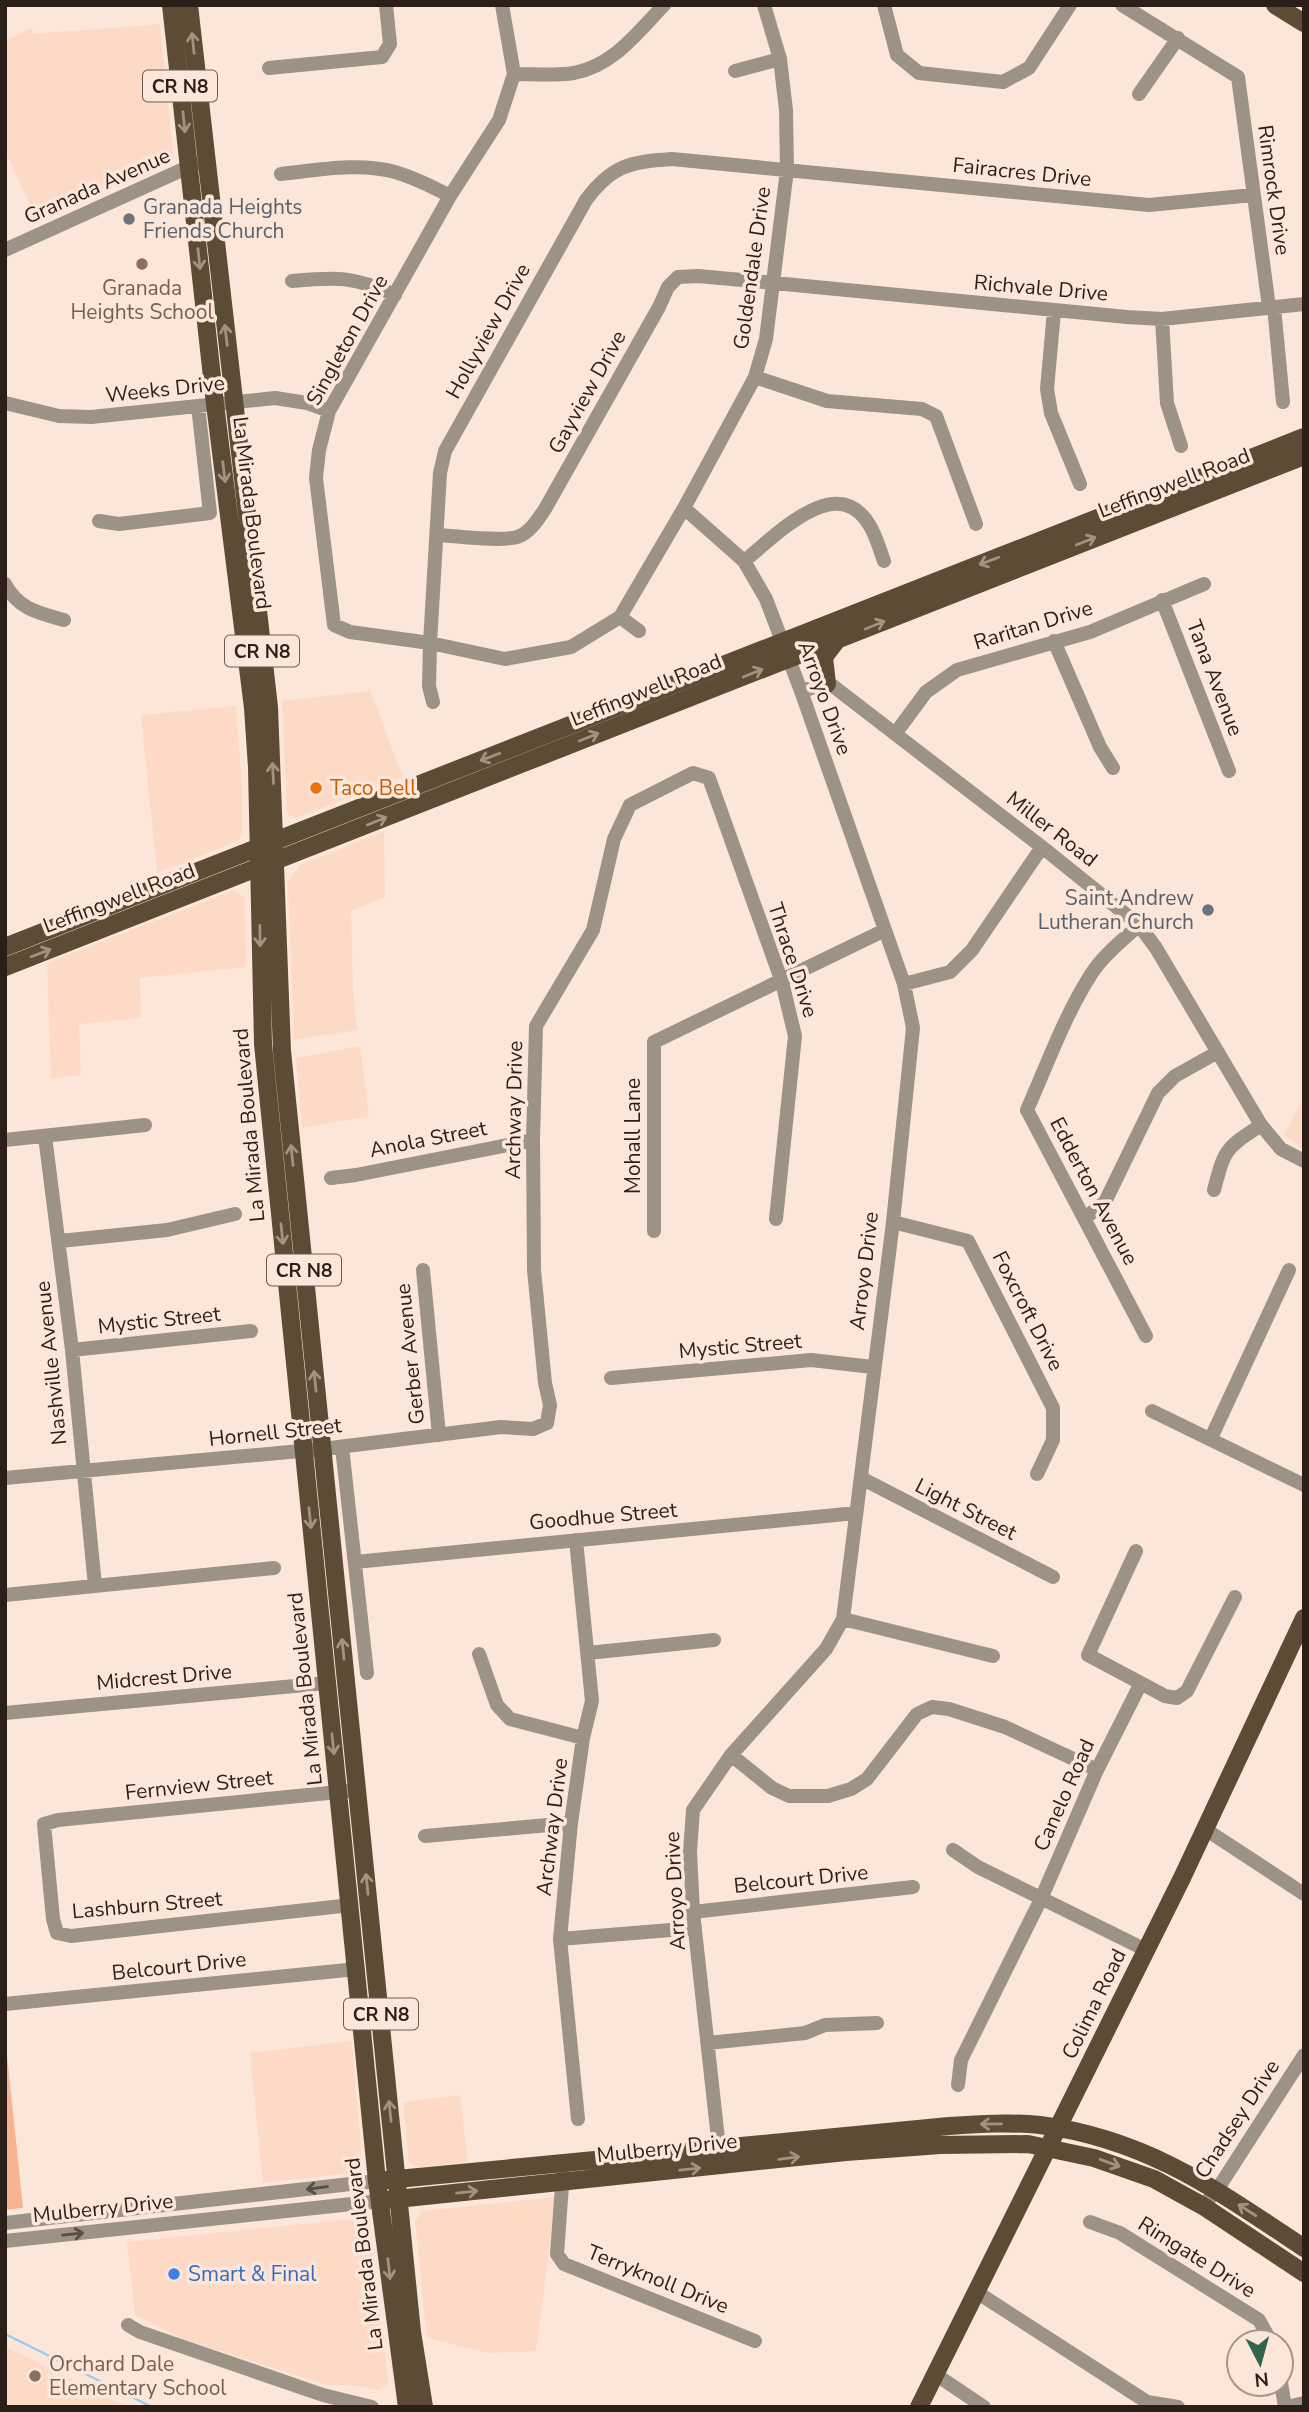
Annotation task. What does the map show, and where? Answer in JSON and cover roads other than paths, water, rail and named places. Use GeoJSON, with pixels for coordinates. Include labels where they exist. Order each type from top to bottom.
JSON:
{"type":"FeatureCollection","features":[{"type":"Feature","properties":{"kind":"main road","name":"La Mirada Boulevard"},"geometry":{"type":"LineString","coordinates":[[171,5],[189,167],[207,405],[253,708],[282,1051],[322,1449],[414,2352],[424,2407]]}},
{"type":"Feature","properties":{"kind":"main road","name":"La Mirada Boulevard"},"geometry":{"type":"LineString","coordinates":[[189,5],[269,707],[266,845]]}},
{"type":"Feature","properties":{"kind":"main road"},"geometry":{"type":"LineString","coordinates":[[1275,5],[1304,23]]}},
{"type":"Feature","properties":{"kind":"main road","name":"Leffingwell Road"},"geometry":{"type":"LineString","coordinates":[[5,967],[267,864],[1304,437]]}},
{"type":"Feature","properties":{"kind":"main road","name":"Leffingwell Road"},"geometry":{"type":"LineString","coordinates":[[5,947],[266,845],[785,651],[838,639],[1304,456]]}},
{"type":"Feature","properties":{"kind":"main road"},"geometry":{"type":"LineString","coordinates":[[827,684],[824,657],[838,639]]}},
{"type":"Feature","properties":{"kind":"main road","name":"La Mirada Boulevard"},"geometry":{"type":"LineString","coordinates":[[267,864],[263,1044],[377,2181],[407,2407]]}},
{"type":"Feature","properties":{"kind":"main road","name":"Colima Road"},"geometry":{"type":"LineString","coordinates":[[919,2407],[975,2291],[1059,2129],[1304,1618]]}},
{"type":"Feature","properties":{"kind":"main road","name":"Mulberry Drive"},"geometry":{"type":"LineString","coordinates":[[380,2201],[562,2182],[720,2157],[995,2123],[1038,2125],[1085,2133],[1143,2151],[1217,2190],[1304,2248]]}},
{"type":"Feature","properties":{"kind":"main road","name":"Mulberry Drive"},"geometry":{"type":"LineString","coordinates":[[377,2181],[564,2162],[846,2152],[940,2145],[1028,2144],[1094,2158],[1154,2179],[1203,2206],[1304,2273]]}},
{"type":"Feature","properties":{"kind":"street"},"geometry":{"type":"LineString","coordinates":[[269,68],[382,57],[390,44],[386,5]]}},
{"type":"Feature","properties":{"kind":"street","name":"Singleton Drive"},"geometry":{"type":"LineString","coordinates":[[430,643],[350,632],[334,625],[316,478],[319,450],[328,411],[450,196],[499,120],[514,74],[502,5]]}},
{"type":"Feature","properties":{"kind":"street"},"geometry":{"type":"LineString","coordinates":[[514,74],[572,73],[597,66],[618,54],[664,5]]}},
{"type":"Feature","properties":{"kind":"street","name":"Goldendale Drive"},"geometry":{"type":"LineString","coordinates":[[430,643],[505,659],[571,647],[620,617],[684,508],[755,377],[766,339],[775,283],[787,170],[786,110],[780,59],[764,5]]}},
{"type":"Feature","properties":{"kind":"street"},"geometry":{"type":"LineString","coordinates":[[884,5],[897,55],[919,73],[1003,82],[1029,68],[1070,5]]}},
{"type":"Feature","properties":{"kind":"street"},"geometry":{"type":"LineString","coordinates":[[1122,5],[1178,38],[1139,94]]}},
{"type":"Feature","properties":{"kind":"street","name":"Rimrock Drive"},"geometry":{"type":"LineString","coordinates":[[1178,38],[1238,77],[1283,402]]}},
{"type":"Feature","properties":{"kind":"street"},"geometry":{"type":"LineString","coordinates":[[736,71],[780,59]]}},
{"type":"Feature","properties":{"kind":"street","name":"Granada Avenue"},"geometry":{"type":"LineString","coordinates":[[5,250],[206,159]]}},
{"type":"Feature","properties":{"kind":"street","name":"Hollyview Drive"},"geometry":{"type":"LineString","coordinates":[[433,702],[429,686],[430,643],[440,473],[445,452],[586,200],[600,181],[619,168],[644,161],[672,159],[787,170]]}},
{"type":"Feature","properties":{"kind":"street"},"geometry":{"type":"LineString","coordinates":[[281,174],[345,168],[393,171],[450,196]]}},
{"type":"Feature","properties":{"kind":"street","name":"Fairacres Drive"},"geometry":{"type":"LineString","coordinates":[[787,170],[1149,205],[1253,195]]}},
{"type":"Feature","properties":{"kind":"street","name":"Gayview Drive"},"geometry":{"type":"LineString","coordinates":[[437,535],[503,538],[519,536],[532,527],[668,287],[678,277],[698,276],[775,283]]}},
{"type":"Feature","properties":{"kind":"street"},"geometry":{"type":"LineString","coordinates":[[292,281],[351,278],[395,295]]}},
{"type":"Feature","properties":{"kind":"street","name":"Richvale Drive"},"geometry":{"type":"LineString","coordinates":[[775,283],[1162,319],[1304,304]]}},
{"type":"Feature","properties":{"kind":"street"},"geometry":{"type":"LineString","coordinates":[[1054,311],[1047,389],[1051,412],[1080,484]]}},
{"type":"Feature","properties":{"kind":"street"},"geometry":{"type":"LineString","coordinates":[[1162,319],[1167,403],[1181,446]]}},
{"type":"Feature","properties":{"kind":"street"},"geometry":{"type":"LineString","coordinates":[[755,377],[827,401],[922,409],[936,416],[976,524]]}},
{"type":"Feature","properties":{"kind":"street","name":"Weeks Drive"},"geometry":{"type":"LineString","coordinates":[[5,403],[60,416],[91,418],[275,398],[307,403],[328,411]]}},
{"type":"Feature","properties":{"kind":"street"},"geometry":{"type":"LineString","coordinates":[[99,522],[119,524],[210,513],[207,405]]}},
{"type":"Feature","properties":{"kind":"street"},"geometry":{"type":"LineString","coordinates":[[744,561],[807,511],[823,504],[839,503],[858,512],[870,525],[884,561]]}},
{"type":"Feature","properties":{"kind":"street","name":"Arroyo Drive"},"geometry":{"type":"LineString","coordinates":[[684,508],[744,561],[766,600],[801,691],[904,984],[913,1028],[843,1619],[826,1649],[731,1755],[693,1810],[690,1852],[695,1928],[720,2157]]}},
{"type":"Feature","properties":{"kind":"street"},"geometry":{"type":"LineString","coordinates":[[5,584],[9,593],[27,610],[64,620]]}},
{"type":"Feature","properties":{"kind":"street","name":"Raritan Drive"},"geometry":{"type":"LineString","coordinates":[[895,734],[926,692],[957,670],[1090,632],[1204,584]]}},
{"type":"Feature","properties":{"kind":"street","name":"Tana Avenue"},"geometry":{"type":"LineString","coordinates":[[1162,600],[1229,771]]}},
{"type":"Feature","properties":{"kind":"street"},"geometry":{"type":"LineString","coordinates":[[620,617],[639,631]]}},
{"type":"Feature","properties":{"kind":"street"},"geometry":{"type":"LineString","coordinates":[[1054,641],[1100,747],[1113,768]]}},
{"type":"Feature","properties":{"kind":"street"},"geometry":{"type":"LineString","coordinates":[[801,691],[827,684]]}},
{"type":"Feature","properties":{"kind":"street","name":"Miller Road"},"geometry":{"type":"LineString","coordinates":[[827,684],[1042,847],[1139,925],[1156,948],[1261,1125],[1281,1149],[1304,1161]]}},
{"type":"Feature","properties":{"kind":"street","name":"Thrace Drive"},"geometry":{"type":"LineString","coordinates":[[693,773],[709,778],[782,982],[795,1036],[776,1219]]}},
{"type":"Feature","properties":{"kind":"street","name":"Archway Drive"},"geometry":{"type":"LineString","coordinates":[[547,1423],[550,1405],[545,1383],[534,1270],[536,1026],[593,930],[614,839],[630,805],[693,773]]}},
{"type":"Feature","properties":{"kind":"street"},"geometry":{"type":"LineString","coordinates":[[904,984],[950,972],[972,950],[1042,847]]}},
{"type":"Feature","properties":{"kind":"street","name":"Edderton Avenue"},"geometry":{"type":"LineString","coordinates":[[1139,925],[1090,975],[1027,1110],[1146,1336]]}},
{"type":"Feature","properties":{"kind":"street"},"geometry":{"type":"LineString","coordinates":[[782,982],[885,930]]}},
{"type":"Feature","properties":{"kind":"street","name":"Mohall Lane"},"geometry":{"type":"LineString","coordinates":[[654,1231],[654,1042],[782,982]]}},
{"type":"Feature","properties":{"kind":"street"},"geometry":{"type":"LineString","coordinates":[[1085,1219],[1105,1202],[1158,1093],[1175,1076],[1218,1052]]}},
{"type":"Feature","properties":{"kind":"street"},"geometry":{"type":"LineString","coordinates":[[5,1140],[145,1125]]}},
{"type":"Feature","properties":{"kind":"street"},"geometry":{"type":"LineString","coordinates":[[1214,1190],[1222,1160],[1230,1145],[1261,1125]]}},
{"type":"Feature","properties":{"kind":"street","name":"Nashville Avenue"},"geometry":{"type":"LineString","coordinates":[[45,1136],[60,1241],[95,1586]]}},
{"type":"Feature","properties":{"kind":"street","name":"Anola Street"},"geometry":{"type":"LineString","coordinates":[[331,1178],[533,1140]]}},
{"type":"Feature","properties":{"kind":"street"},"geometry":{"type":"LineString","coordinates":[[60,1241],[167,1230],[235,1214]]}},
{"type":"Feature","properties":{"kind":"street","name":"Foxcroft Drive"},"geometry":{"type":"LineString","coordinates":[[892,1222],[968,1241],[1053,1408],[1053,1440],[1037,1474]]}},
{"type":"Feature","properties":{"kind":"street","name":"Gerber Avenue"},"geometry":{"type":"LineString","coordinates":[[423,1269],[439,1435]]}},
{"type":"Feature","properties":{"kind":"street"},"geometry":{"type":"LineString","coordinates":[[1211,1438],[1289,1270]]}},
{"type":"Feature","properties":{"kind":"street","name":"Mystic Street"},"geometry":{"type":"LineString","coordinates":[[72,1350],[251,1331]]}},
{"type":"Feature","properties":{"kind":"street","name":"Mystic Street"},"geometry":{"type":"LineString","coordinates":[[611,1378],[811,1360],[873,1367]]}},
{"type":"Feature","properties":{"kind":"street"},"geometry":{"type":"LineString","coordinates":[[1152,1411],[1304,1485]]}},
{"type":"Feature","properties":{"kind":"street","name":"Hornell Street"},"geometry":{"type":"LineString","coordinates":[[5,1478],[342,1447],[502,1427],[533,1429],[547,1423]]}},
{"type":"Feature","properties":{"kind":"street"},"geometry":{"type":"LineString","coordinates":[[342,1447],[366,1673]]}},
{"type":"Feature","properties":{"kind":"street","name":"Light Street"},"geometry":{"type":"LineString","coordinates":[[860,1478],[1053,1577]]}},
{"type":"Feature","properties":{"kind":"street","name":"Goodhue Street"},"geometry":{"type":"LineString","coordinates":[[355,1562],[856,1513]]}},
{"type":"Feature","properties":{"kind":"street","name":"Archway Drive"},"geometry":{"type":"LineString","coordinates":[[576,1540],[592,1700],[583,1738],[571,1823],[560,1939],[578,2119]]}},
{"type":"Feature","properties":{"kind":"street"},"geometry":{"type":"LineString","coordinates":[[1136,1550],[1088,1655],[1165,1696],[1177,1698],[1186,1691],[1235,1597]]}},
{"type":"Feature","properties":{"kind":"street"},"geometry":{"type":"LineString","coordinates":[[5,1595],[274,1568]]}},
{"type":"Feature","properties":{"kind":"street"},"geometry":{"type":"LineString","coordinates":[[843,1619],[993,1656]]}},
{"type":"Feature","properties":{"kind":"street"},"geometry":{"type":"LineString","coordinates":[[588,1653],[714,1640]]}},
{"type":"Feature","properties":{"kind":"street"},"geometry":{"type":"LineString","coordinates":[[478,1654],[496,1705],[510,1719],[583,1738]]}},
{"type":"Feature","properties":{"kind":"street","name":"Midcrest Drive"},"geometry":{"type":"LineString","coordinates":[[5,1713],[327,1683]]}},
{"type":"Feature","properties":{"kind":"street","name":"Canelo Road"},"geometry":{"type":"LineString","coordinates":[[958,2085],[961,2060],[1041,1899],[1097,1770],[1141,1683]]}},
{"type":"Feature","properties":{"kind":"street"},"geometry":{"type":"LineString","coordinates":[[731,1755],[772,1788],[789,1796],[828,1796],[851,1789],[867,1779],[917,1714],[932,1707],[1005,1727],[1097,1770]]}},
{"type":"Feature","properties":{"kind":"street","name":"Fernview Street"},"geometry":{"type":"LineString","coordinates":[[44,1824],[58,1820],[358,1790]]}},
{"type":"Feature","properties":{"kind":"street"},"geometry":{"type":"LineString","coordinates":[[425,1836],[571,1823]]}},
{"type":"Feature","properties":{"kind":"street","name":"Lashburn Street"},"geometry":{"type":"LineString","coordinates":[[44,1824],[53,1919],[57,1933],[71,1936],[351,1905]]}},
{"type":"Feature","properties":{"kind":"street"},"geometry":{"type":"LineString","coordinates":[[1205,1829],[1304,1894]]}},
{"type":"Feature","properties":{"kind":"street"},"geometry":{"type":"LineString","coordinates":[[953,1850],[978,1867],[1146,1950]]}},
{"type":"Feature","properties":{"kind":"street","name":"Belcourt Drive"},"geometry":{"type":"LineString","coordinates":[[694,1912],[913,1887]]}},
{"type":"Feature","properties":{"kind":"street"},"geometry":{"type":"LineString","coordinates":[[560,1939],[695,1928]]}},
{"type":"Feature","properties":{"kind":"street","name":"Belcourt Drive"},"geometry":{"type":"LineString","coordinates":[[5,2004],[357,1969]]}},
{"type":"Feature","properties":{"kind":"street"},"geometry":{"type":"LineString","coordinates":[[708,2043],[805,2033],[825,2025],[877,2023]]}},
{"type":"Feature","properties":{"kind":"street","name":"Chadsey Drive"},"geometry":{"type":"LineString","coordinates":[[1203,2206],[1217,2190],[1304,2055]]}},
{"type":"Feature","properties":{"kind":"street","name":"Terryknoll Drive"},"geometry":{"type":"LineString","coordinates":[[564,2162],[557,2254],[564,2264],[755,2341]]}},
{"type":"Feature","properties":{"kind":"street","name":"Mulberry Drive"},"geometry":{"type":"LineString","coordinates":[[5,2223],[377,2181]]}},
{"type":"Feature","properties":{"kind":"street","name":"Mulberry Drive"},"geometry":{"type":"LineString","coordinates":[[5,2241],[380,2201]]}},
{"type":"Feature","properties":{"kind":"street","name":"Rimgate Drive"},"geometry":{"type":"LineString","coordinates":[[1090,2222],[1120,2233],[1259,2320],[1263,2328]]}},
{"type":"Feature","properties":{"kind":"street"},"geometry":{"type":"LineString","coordinates":[[975,2291],[1147,2402],[1178,2407]]}},
{"type":"Feature","properties":{"kind":"street"},"geometry":{"type":"LineString","coordinates":[[128,2325],[140,2332],[323,2395],[372,2407]]}},
{"type":"Feature","properties":{"kind":"street"},"geometry":{"type":"LineString","coordinates":[[936,2374],[984,2407]]}},
{"type":"Feature","properties":{"kind":"street"},"geometry":{"type":"LineString","coordinates":[[1286,2407],[1304,2403]]}},
{"type":"Feature","properties":{"kind":"waterway"},"geometry":{"type":"LineString","coordinates":[[5,2334],[152,2407]]}},
{"type":"Feature","properties":{"kind":"place","name":"Granada Heights Friends Church"},"geometry":{"type":"Point","coordinates":[129,219]}},
{"type":"Feature","properties":{"kind":"place","name":"Granada Heights School"},"geometry":{"type":"Point","coordinates":[142,264]}},
{"type":"Feature","properties":{"kind":"place","name":"Taco Bell"},"geometry":{"type":"Point","coordinates":[316,788]}},
{"type":"Feature","properties":{"kind":"place","name":"Saint Andrew Lutheran Church"},"geometry":{"type":"Point","coordinates":[1208,910]}},
{"type":"Feature","properties":{"kind":"place","name":"Smart & Final"},"geometry":{"type":"Point","coordinates":[174,2274]}},
{"type":"Feature","properties":{"kind":"place","name":"Orchard Dale Elementary School"},"geometry":{"type":"Point","coordinates":[35,2376]}}]}
